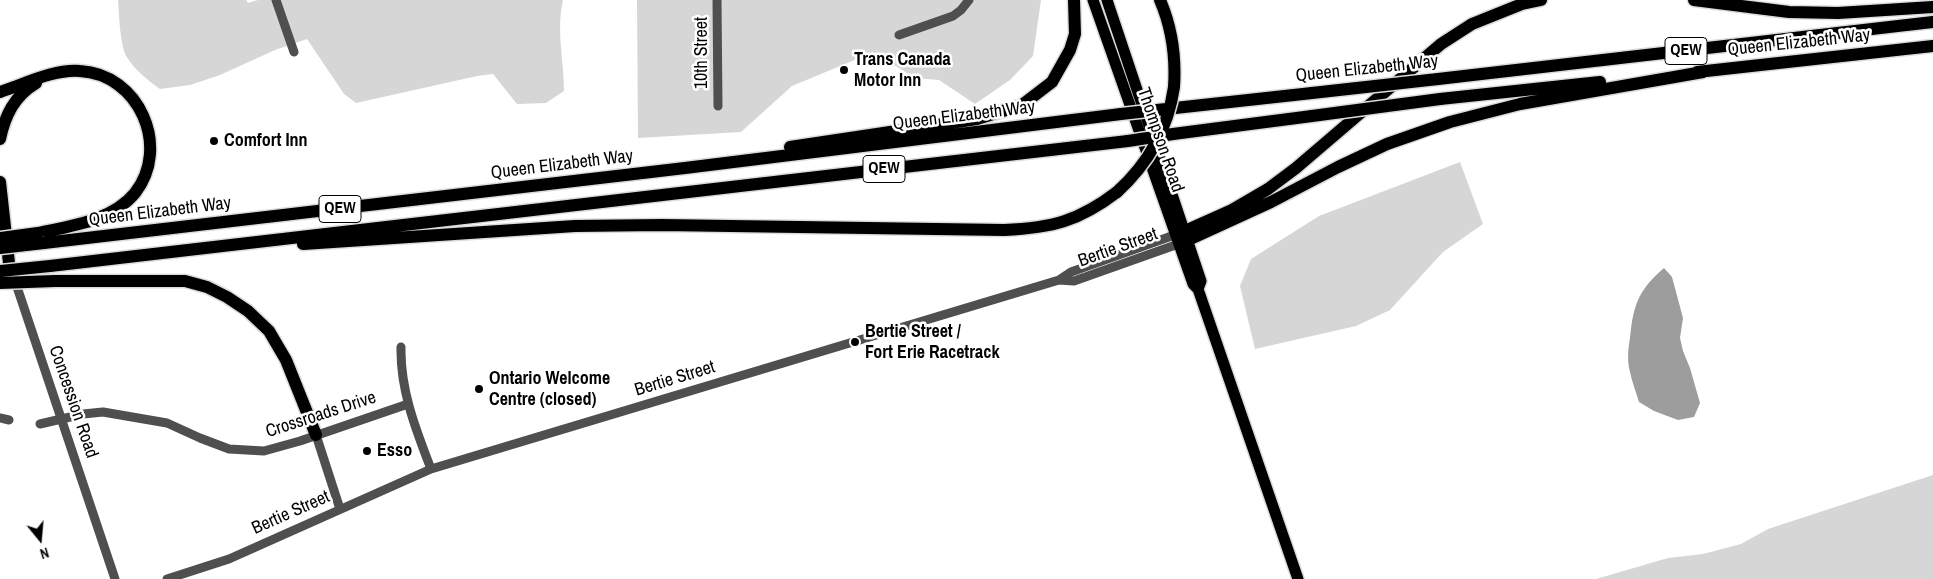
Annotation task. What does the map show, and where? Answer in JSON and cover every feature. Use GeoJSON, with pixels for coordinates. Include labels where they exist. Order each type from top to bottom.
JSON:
{"type":"FeatureCollection","features":[{"type":"Feature","properties":{"kind":"highway"},"geometry":{"type":"LineString","coordinates":[[685,168],[756,152],[977,119],[1022,105],[1052,82],[1070,50],[1075,34],[1074,0]]}},
{"type":"Feature","properties":{"kind":"highway"},"geometry":{"type":"LineString","coordinates":[[214,247],[327,243],[585,226],[662,225],[1004,230],[1032,229],[1057,224],[1098,206],[1117,192],[1143,164],[1160,137],[1170,108],[1174,87],[1174,58],[1168,20],[1160,0]]}},
{"type":"Feature","properties":{"kind":"highway"},"geometry":{"type":"LineString","coordinates":[[1181,237],[1268,189],[1296,168],[1441,44],[1472,24],[1522,4],[1541,0]]}},
{"type":"Feature","properties":{"kind":"highway"},"geometry":{"type":"LineString","coordinates":[[1694,0],[1789,12],[1838,14],[1933,7]]}},
{"type":"Feature","properties":{"kind":"highway","name":"Queen Elizabeth Way"},"geometry":{"type":"LineString","coordinates":[[0,248],[41,238],[685,168],[1121,114],[1933,22]]}},
{"type":"Feature","properties":{"kind":"highway","name":"Queen Elizabeth Way"},"geometry":{"type":"LineString","coordinates":[[4,267],[50,266],[1128,141],[1440,99],[1933,46]]}},
{"type":"Feature","properties":{"kind":"highway"},"geometry":{"type":"LineString","coordinates":[[0,92],[65,71],[82,71],[99,75],[114,82],[131,94],[141,109],[148,128],[150,146],[149,162],[144,175],[135,193],[121,206],[88,221],[41,238],[0,237]]}},
{"type":"Feature","properties":{"kind":"highway"},"geometry":{"type":"LineString","coordinates":[[1181,237],[1271,202],[1387,144],[1450,122],[1520,104],[1703,72]]}},
{"type":"Feature","properties":{"kind":"highway"},"geometry":{"type":"LineString","coordinates":[[0,139],[4,120],[13,104],[29,87],[46,76]]}},
{"type":"Feature","properties":{"kind":"highway"},"geometry":{"type":"LineString","coordinates":[[0,182],[4,267]]}},
{"type":"Feature","properties":{"kind":"highway"},"geometry":{"type":"LineString","coordinates":[[0,283],[186,281],[207,287],[248,311],[268,331],[286,360],[301,392],[316,435]]}},
{"type":"Feature","properties":{"kind":"main road","name":"Thompson Road"},"geometry":{"type":"LineString","coordinates":[[1093,0],[1181,237],[1201,281],[1198,289],[1298,579]]}},
{"type":"Feature","properties":{"kind":"main road","name":"Thompson Road"},"geometry":{"type":"LineString","coordinates":[[1107,0],[1181,237]]}},
{"type":"Feature","properties":{"kind":"street"},"geometry":{"type":"LineString","coordinates":[[276,0],[294,52]]}},
{"type":"Feature","properties":{"kind":"street","name":"10th Street"},"geometry":{"type":"LineString","coordinates":[[718,0],[718,106]]}},
{"type":"Feature","properties":{"kind":"street"},"geometry":{"type":"LineString","coordinates":[[899,35],[953,16],[969,0]]}},
{"type":"Feature","properties":{"kind":"street","name":"Concession Road"},"geometry":{"type":"LineString","coordinates":[[0,237],[4,267],[61,419],[115,579]]}},
{"type":"Feature","properties":{"kind":"street","name":"Bertie Street"},"geometry":{"type":"LineString","coordinates":[[167,579],[229,559],[430,469],[1059,280],[1071,272],[1181,237]]}},
{"type":"Feature","properties":{"kind":"street"},"geometry":{"type":"LineString","coordinates":[[401,347],[401,360],[408,404],[430,469]]}},
{"type":"Feature","properties":{"kind":"street","name":"Crossroads Drive"},"geometry":{"type":"LineString","coordinates":[[40,424],[103,412],[132,415],[167,423],[200,438],[229,448],[264,451],[408,404]]}},
{"type":"Feature","properties":{"kind":"street"},"geometry":{"type":"LineString","coordinates":[[316,435],[340,509]]}},
{"type":"Feature","properties":{"kind":"shaded area"},"geometry":{"type":"Polygon","coordinates":[[[118,0],[246,0],[248,3],[258,0],[563,0],[560,34],[564,91],[546,103],[517,104],[493,74],[356,103],[344,94],[307,39],[275,50],[220,75],[190,85],[160,89],[139,72],[125,54],[120,31],[118,0]]]}},
{"type":"Feature","properties":{"kind":"shaded area"},"geometry":{"type":"Polygon","coordinates":[[[637,0],[1041,0],[1033,56],[1010,80],[975,104],[939,80],[915,78],[881,57],[857,59],[792,86],[741,132],[638,138],[637,0]]]}},
{"type":"Feature","properties":{"kind":"shaded area"},"geometry":{"type":"Polygon","coordinates":[[[1460,162],[1483,224],[1443,252],[1390,310],[1356,326],[1255,349],[1240,286],[1251,259],[1319,216],[1460,162]]]}},
{"type":"Feature","properties":{"kind":"shaded area"},"geometry":{"type":"Polygon","coordinates":[[[1664,268],[1672,277],[1683,318],[1680,338],[1700,403],[1694,417],[1678,420],[1654,411],[1639,402],[1628,364],[1631,326],[1635,307],[1643,291],[1664,268]]]}},
{"type":"Feature","properties":{"kind":"shaded area"},"geometry":{"type":"Polygon","coordinates":[[[1933,475],[1933,579],[1596,579],[1668,558],[1703,554],[1741,544],[1768,529],[1933,475]]]}},
{"type":"Feature","properties":{"kind":"place","name":"Trans Canada Motor Inn"},"geometry":{"type":"Point","coordinates":[844,70]}},
{"type":"Feature","properties":{"kind":"place","name":"Comfort Inn"},"geometry":{"type":"Point","coordinates":[214,141]}},
{"type":"Feature","properties":{"kind":"place","name":"Bertie Street / Fort Erie Racetrack"},"geometry":{"type":"Point","coordinates":[855,342]}},
{"type":"Feature","properties":{"kind":"place","name":"Ontario Welcome Centre (closed)"},"geometry":{"type":"Point","coordinates":[479,389]}},
{"type":"Feature","properties":{"kind":"place","name":"Esso"},"geometry":{"type":"Point","coordinates":[367,451]}}]}
